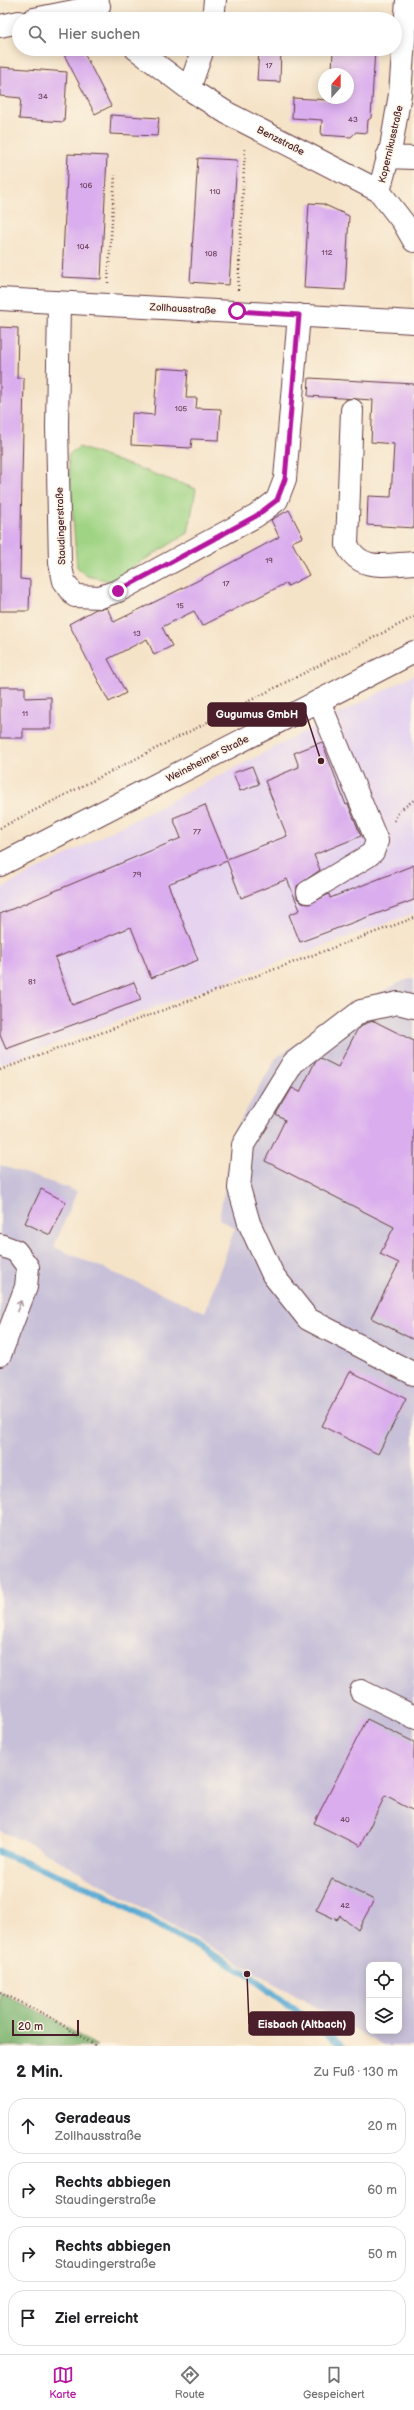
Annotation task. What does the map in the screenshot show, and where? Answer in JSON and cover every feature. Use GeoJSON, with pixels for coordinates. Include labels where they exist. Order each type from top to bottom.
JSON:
{"type":"FeatureCollection","features":[{"type":"Feature","properties":{"kind":"street"},"geometry":{"type":"LineString","coordinates":[[214,12],[215,0]]}},
{"type":"Feature","properties":{"kind":"street","name":"Kopernikusstraße"},"geometry":{"type":"LineString","coordinates":[[379,191],[387,157],[391,147],[409,44],[407,0]]}},
{"type":"Feature","properties":{"kind":"street"},"geometry":{"type":"LineString","coordinates":[[77,12],[102,8]]}},
{"type":"Feature","properties":{"kind":"street"},"geometry":{"type":"LineString","coordinates":[[0,26],[12,23]]}},
{"type":"Feature","properties":{"kind":"street","name":"Benzstraße"},"geometry":{"type":"LineString","coordinates":[[145,56],[189,89],[246,123],[379,191],[403,222],[414,241]]}},
{"type":"Feature","properties":{"kind":"street"},"geometry":{"type":"LineString","coordinates":[[189,89],[201,56]]}},
{"type":"Feature","properties":{"kind":"street"},"geometry":{"type":"LineString","coordinates":[[387,157],[414,158]]}},
{"type":"Feature","properties":{"kind":"street","name":"Zollhausstraße"},"geometry":{"type":"LineString","coordinates":[[0,299],[414,322]]}},
{"type":"Feature","properties":{"kind":"street","name":"Staudingerstraße"},"geometry":{"type":"LineString","coordinates":[[59,302],[57,427],[60,563],[64,581],[75,596],[100,597],[118,591],[256,516],[277,500],[285,479],[299,315]]}},
{"type":"Feature","properties":{"kind":"street"},"geometry":{"type":"LineString","coordinates":[[352,410],[347,545],[351,553],[364,564],[414,563]]}},
{"type":"Feature","properties":{"kind":"street","name":"Weinsheimer Straße"},"geometry":{"type":"LineString","coordinates":[[0,865],[414,652]]}},
{"type":"Feature","properties":{"kind":"street"},"geometry":{"type":"LineString","coordinates":[[308,892],[368,856],[372,852],[377,841],[319,701]]}},
{"type":"Feature","properties":{"kind":"street"},"geometry":{"type":"LineString","coordinates":[[414,1007],[398,1003],[361,1011],[293,1063],[243,1145],[239,1188],[249,1223],[273,1275],[308,1319],[414,1374]]}},
{"type":"Feature","properties":{"kind":"street"},"geometry":{"type":"LineString","coordinates":[[0,1245],[16,1251],[28,1267],[26,1288],[0,1355]]}},
{"type":"Feature","properties":{"kind":"street"},"geometry":{"type":"LineString","coordinates":[[361,1691],[414,1717]]}},
{"type":"Feature","properties":{"kind":"path"},"geometry":{"type":"LineString","coordinates":[[237,311],[246,123]]}},
{"type":"Feature","properties":{"kind":"path"},"geometry":{"type":"LineString","coordinates":[[107,304],[115,175]]}},
{"type":"Feature","properties":{"kind":"path"},"geometry":{"type":"LineString","coordinates":[[0,828],[414,617]]}},
{"type":"Feature","properties":{"kind":"path"},"geometry":{"type":"LineString","coordinates":[[377,841],[390,830],[399,811],[414,800]]}},
{"type":"Feature","properties":{"kind":"path"},"geometry":{"type":"LineString","coordinates":[[0,1070],[414,918]]}},
{"type":"Feature","properties":{"kind":"path"},"geometry":{"type":"LineString","coordinates":[[0,1992],[50,2017],[96,2046]]}},
{"type":"Feature","properties":{"kind":"shaded area"},"geometry":{"type":"Polygon","coordinates":[[[414,675],[414,913],[0,1064],[0,889],[414,675]]]}},
{"type":"Feature","properties":{"kind":"shaded area"},"geometry":{"type":"Polygon","coordinates":[[[414,978],[414,2046],[384,2046],[27,1842],[0,1831],[0,1165],[77,1191],[54,1247],[205,1312],[235,1228],[219,1219],[235,1130],[276,1058],[337,1015],[403,981],[414,978]]]}},
{"type":"Feature","properties":{"kind":"green space"},"geometry":{"type":"Polygon","coordinates":[[[79,447],[196,489],[188,533],[110,581],[87,576],[77,567],[68,455],[79,447]]]}},
{"type":"Feature","properties":{"kind":"green space"},"geometry":{"type":"Polygon","coordinates":[[[0,1992],[50,2017],[96,2046],[0,2046],[0,1992]]]}},
{"type":"Feature","properties":{"kind":"building"},"geometry":{"type":"Polygon","coordinates":[[[65,56],[86,56],[111,106],[95,114],[65,56]]]}},
{"type":"Feature","properties":{"kind":"building"},"geometry":{"type":"Polygon","coordinates":[[[259,56],[281,56],[280,82],[257,81],[259,56]]]}},
{"type":"Feature","properties":{"kind":"building"},"geometry":{"type":"Polygon","coordinates":[[[333,56],[375,56],[371,118],[368,120],[367,133],[356,132],[351,137],[321,135],[322,120],[292,118],[293,98],[318,99],[318,104],[354,104],[354,68],[332,68],[333,56]]]}},
{"type":"Feature","properties":{"kind":"building"},"geometry":{"type":"Polygon","coordinates":[[[0,67],[67,72],[64,122],[19,119],[21,98],[0,96],[0,67]]]}},
{"type":"Feature","properties":{"kind":"building"},"geometry":{"type":"Polygon","coordinates":[[[111,115],[159,118],[157,136],[110,134],[111,115]]]}},
{"type":"Feature","properties":{"kind":"building"},"geometry":{"type":"Polygon","coordinates":[[[68,154],[107,156],[101,279],[62,277],[68,154]]]}},
{"type":"Feature","properties":{"kind":"building"},"geometry":{"type":"Polygon","coordinates":[[[198,158],[237,160],[229,285],[190,282],[198,158]]]}},
{"type":"Feature","properties":{"kind":"building"},"geometry":{"type":"Polygon","coordinates":[[[309,203],[323,204],[349,216],[345,290],[304,288],[309,203]]]}},
{"type":"Feature","properties":{"kind":"building"},"geometry":{"type":"Polygon","coordinates":[[[0,327],[18,328],[17,378],[24,378],[20,579],[30,580],[29,611],[0,611],[0,327]]]}},
{"type":"Feature","properties":{"kind":"building"},"geometry":{"type":"Polygon","coordinates":[[[157,368],[188,370],[186,398],[197,398],[196,408],[221,409],[219,440],[192,439],[191,448],[131,445],[132,413],[154,415],[157,368]]]}},
{"type":"Feature","properties":{"kind":"building"},"geometry":{"type":"Polygon","coordinates":[[[309,378],[414,384],[414,528],[367,525],[368,496],[391,497],[394,444],[371,442],[373,400],[308,396],[309,378]]]}},
{"type":"Feature","properties":{"kind":"building"},"geometry":{"type":"Polygon","coordinates":[[[289,510],[303,537],[292,542],[309,575],[288,586],[286,583],[202,626],[194,611],[162,627],[172,646],[154,655],[147,639],[108,659],[126,693],[109,702],[69,624],[96,609],[107,608],[114,622],[197,581],[279,537],[271,520],[289,510]]]}},
{"type":"Feature","properties":{"kind":"building"},"geometry":{"type":"Polygon","coordinates":[[[0,687],[25,687],[25,698],[51,697],[51,729],[23,729],[23,738],[0,738],[0,687]]]}},
{"type":"Feature","properties":{"kind":"building"},"geometry":{"type":"Polygon","coordinates":[[[322,742],[346,805],[348,804],[361,836],[314,855],[320,870],[297,886],[297,898],[302,903],[309,904],[329,894],[330,898],[414,865],[414,900],[300,942],[289,915],[300,910],[287,879],[241,898],[227,861],[168,884],[198,960],[151,978],[131,927],[55,958],[72,1005],[134,982],[141,1000],[6,1049],[0,1035],[0,914],[181,838],[173,818],[205,805],[227,859],[287,836],[265,781],[299,767],[294,753],[322,742]]]}},
{"type":"Feature","properties":{"kind":"building"},"geometry":{"type":"Polygon","coordinates":[[[252,766],[259,784],[240,791],[233,773],[252,766]]]}},
{"type":"Feature","properties":{"kind":"building"},"geometry":{"type":"Polygon","coordinates":[[[374,1021],[414,1041],[414,1340],[371,1318],[399,1263],[380,1254],[394,1227],[265,1161],[285,1120],[276,1115],[292,1088],[300,1092],[315,1062],[320,1058],[338,1067],[357,1030],[366,1023],[374,1021]]]}},
{"type":"Feature","properties":{"kind":"building"},"geometry":{"type":"Polygon","coordinates":[[[41,1189],[66,1202],[50,1235],[25,1223],[41,1189]]]}},
{"type":"Feature","properties":{"kind":"building"},"geometry":{"type":"Polygon","coordinates":[[[350,1371],[406,1399],[378,1454],[322,1426],[350,1371]]]}},
{"type":"Feature","properties":{"kind":"building"},"geometry":{"type":"Polygon","coordinates":[[[367,1719],[414,1742],[414,1811],[385,1796],[360,1846],[314,1823],[367,1719]]]}},
{"type":"Feature","properties":{"kind":"building"},"geometry":{"type":"Polygon","coordinates":[[[332,1879],[374,1900],[358,1930],[340,1916],[337,1920],[316,1910],[332,1879]]]}},
{"type":"Feature","properties":{"kind":"waterway"},"geometry":{"type":"LineString","coordinates":[[0,1852],[99,1892],[247,1974],[343,2046]]}},
{"type":"Feature","properties":{"kind":"place","name":"Gugumus GmbH"},"geometry":{"type":"Point","coordinates":[321,761]}},
{"type":"Feature","properties":{"kind":"place","name":"Eisbach (Altbach)"},"geometry":{"type":"Point","coordinates":[247,1974]}},
{"type":"Feature","properties":{"kind":"route"},"geometry":{"type":"LineString","coordinates":[[118,591],[256,516],[277,500],[285,479],[299,315],[237,311]]}}]}
